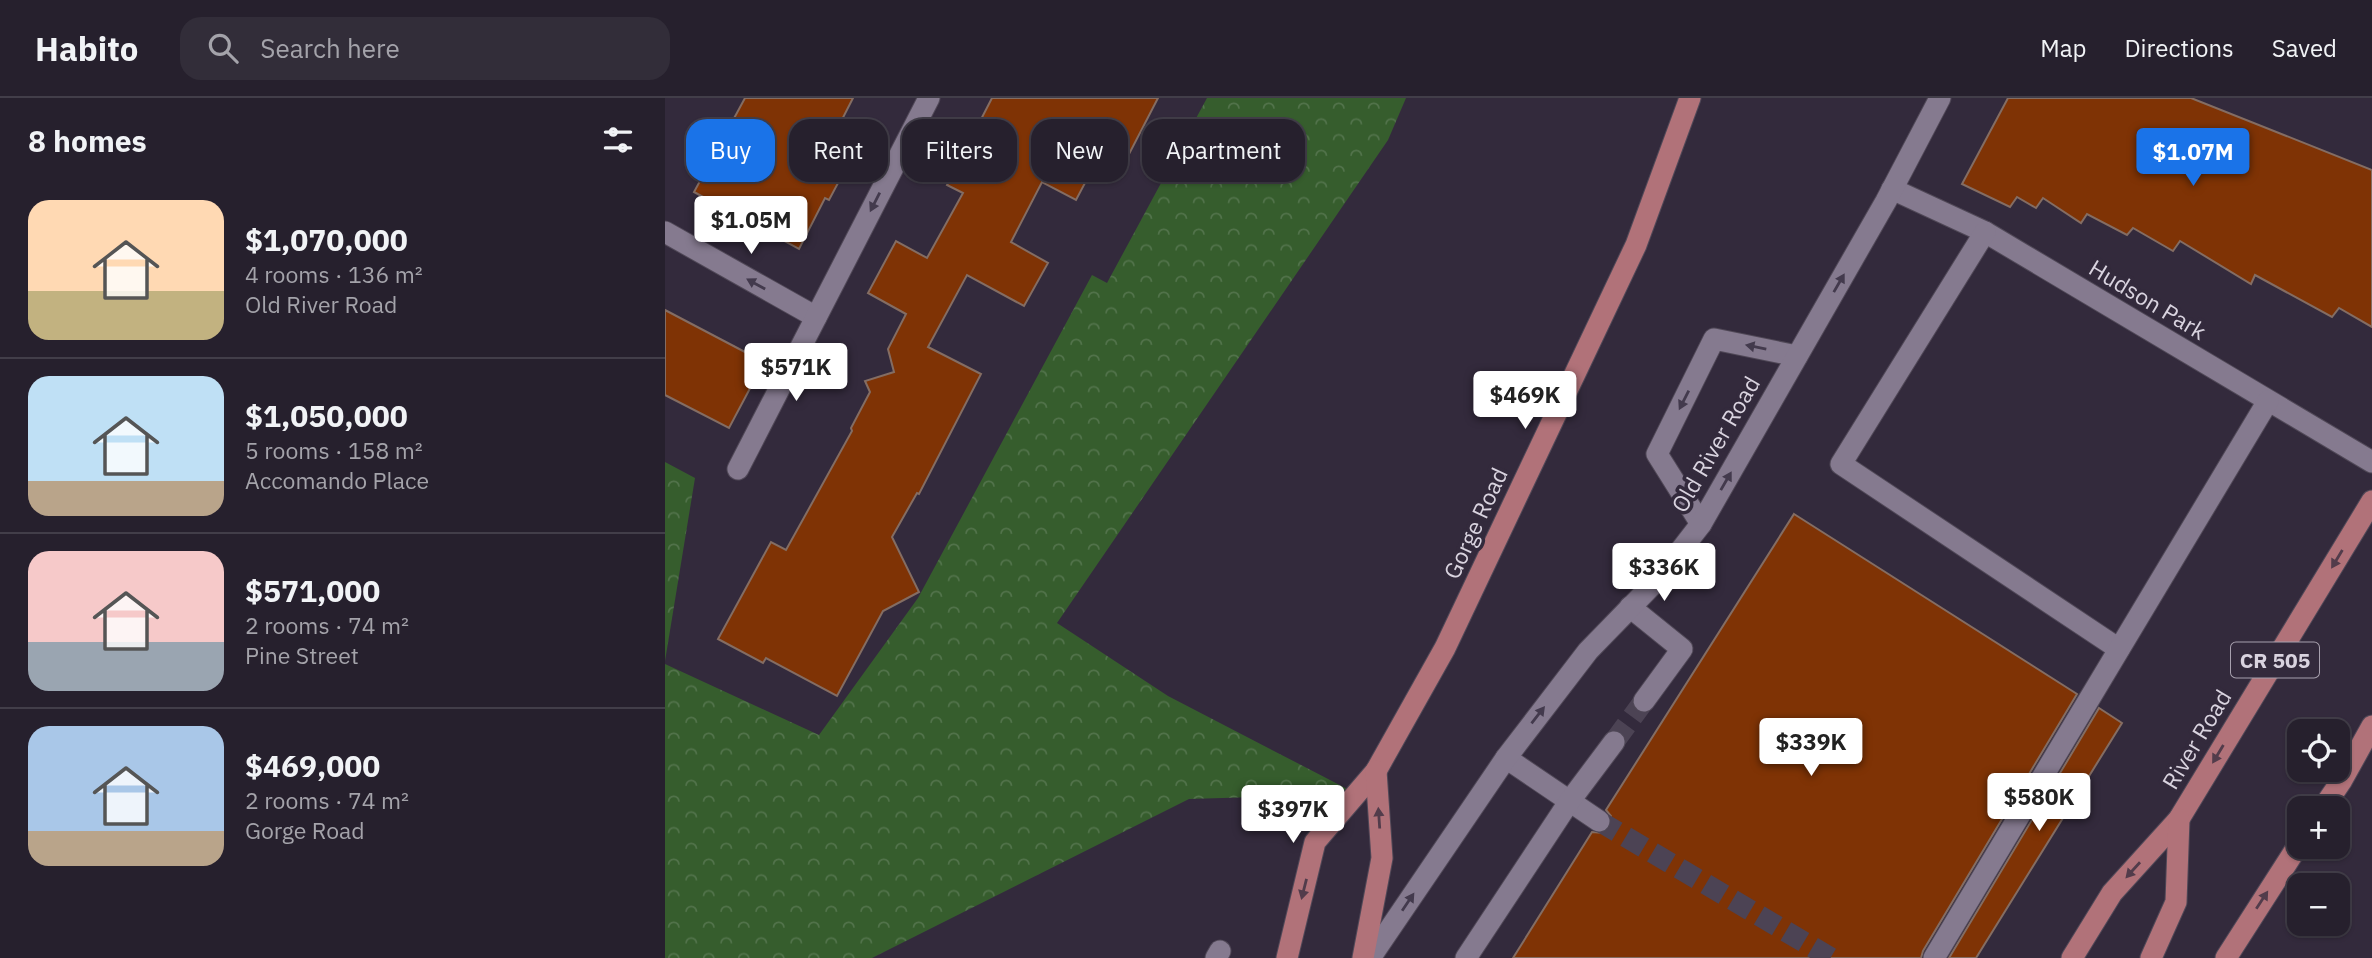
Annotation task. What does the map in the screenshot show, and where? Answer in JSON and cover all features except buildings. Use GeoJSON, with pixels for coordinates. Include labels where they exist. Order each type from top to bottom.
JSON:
{"type":"FeatureCollection","features":[{"type":"Feature","properties":{"kind":"main road","name":"Gorge Road"},"geometry":{"type":"LineString","coordinates":[[1287,958],[1315,842],[1376,771],[1445,649],[1636,245],[1690,98]]}},
{"type":"Feature","properties":{"kind":"main road","name":"River Road"},"geometry":{"type":"LineString","coordinates":[[2072,958],[2112,893],[2179,819],[2372,501]]}},
{"type":"Feature","properties":{"kind":"main road"},"geometry":{"type":"LineString","coordinates":[[2331,796],[2372,726]]}},
{"type":"Feature","properties":{"kind":"main road"},"geometry":{"type":"LineString","coordinates":[[1363,958],[1382,858],[1376,771]]}},
{"type":"Feature","properties":{"kind":"main road"},"geometry":{"type":"LineString","coordinates":[[2151,958],[2176,902],[2179,819]]}},
{"type":"Feature","properties":{"kind":"main road"},"geometry":{"type":"LineString","coordinates":[[2226,958],[2289,859]]}},
{"type":"Feature","properties":{"kind":"street"},"geometry":{"type":"LineString","coordinates":[[738,469],[929,98]]}},
{"type":"Feature","properties":{"kind":"street","name":"Old River Road"},"geometry":{"type":"LineString","coordinates":[[1370,958],[1506,758],[1588,651],[1660,577],[1701,524],[1889,195],[1940,98]]}},
{"type":"Feature","properties":{"kind":"street","name":"Hudson Park"},"geometry":{"type":"LineString","coordinates":[[1889,195],[1985,232],[2372,462]]}},
{"type":"Feature","properties":{"kind":"street"},"geometry":{"type":"LineString","coordinates":[[665,232],[816,317]]}},
{"type":"Feature","properties":{"kind":"street"},"geometry":{"type":"LineString","coordinates":[[1985,232],[1840,464],[2119,649]]}},
{"type":"Feature","properties":{"kind":"street"},"geometry":{"type":"LineString","coordinates":[[1701,524],[1657,454],[1714,339],[1797,356]]}},
{"type":"Feature","properties":{"kind":"street"},"geometry":{"type":"LineString","coordinates":[[1934,958],[2268,401]]}},
{"type":"Feature","properties":{"kind":"street"},"geometry":{"type":"LineString","coordinates":[[1630,607],[1682,649],[1644,701]]}},
{"type":"Feature","properties":{"kind":"street"},"geometry":{"type":"LineString","coordinates":[[1466,958],[1569,802],[1614,742]]}},
{"type":"Feature","properties":{"kind":"street"},"geometry":{"type":"LineString","coordinates":[[1506,758],[1599,821]]}},
{"type":"Feature","properties":{"kind":"green space"},"geometry":{"type":"Polygon","coordinates":[[[1207,98],[1406,98],[1388,140],[1057,623],[1168,696],[1357,794],[1189,799],[872,958],[665,958],[665,664],[819,735],[918,598],[1092,275],[1107,283],[1162,182],[1305,182],[1305,119],[1196,119],[1207,98]]]}},
{"type":"Feature","properties":{"kind":"green space"},"geometry":{"type":"Polygon","coordinates":[[[665,462],[695,478],[665,661],[665,462]]]}},
{"type":"Feature","properties":{"kind":"tunnel"},"geometry":{"type":"LineString","coordinates":[[1614,742],[1644,701]]}},
{"type":"Feature","properties":{"kind":"tunnel"},"geometry":{"type":"LineString","coordinates":[[1599,821],[1831,958]]}}]}
